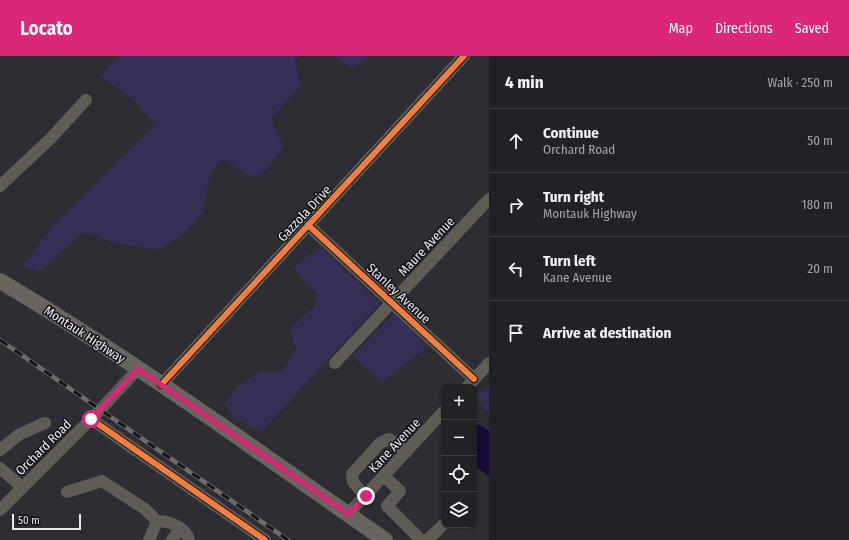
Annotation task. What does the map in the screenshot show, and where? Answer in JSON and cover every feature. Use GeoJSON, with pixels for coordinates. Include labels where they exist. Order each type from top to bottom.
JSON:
{"type":"FeatureCollection","features":[{"type":"Feature","properties":{"kind":"main road","name":"Montauk Highway"},"geometry":{"type":"LineString","coordinates":[[0,281],[73,326],[138,369],[384,540]]}},
{"type":"Feature","properties":{"kind":"street","name":"Gazzola Drive"},"geometry":{"type":"LineString","coordinates":[[161,385],[464,56]]}},
{"type":"Feature","properties":{"kind":"street"},"geometry":{"type":"LineString","coordinates":[[0,186],[50,139],[86,100]]}},
{"type":"Feature","properties":{"kind":"street","name":"Maure Avenue"},"geometry":{"type":"LineString","coordinates":[[334,363],[489,199]]}},
{"type":"Feature","properties":{"kind":"street","name":"Stanley Avenue"},"geometry":{"type":"LineString","coordinates":[[308,225],[393,302],[470,383]]}},
{"type":"Feature","properties":{"kind":"street"},"geometry":{"type":"LineString","coordinates":[[470,383],[489,363]]}},
{"type":"Feature","properties":{"kind":"street","name":"Orchard Road"},"geometry":{"type":"LineString","coordinates":[[0,510],[91,419],[138,369]]}},
{"type":"Feature","properties":{"kind":"street","name":"Kane Avenue"},"geometry":{"type":"LineString","coordinates":[[348,514],[441,414]]}},
{"type":"Feature","properties":{"kind":"street"},"geometry":{"type":"LineString","coordinates":[[91,419],[265,540]]}},
{"type":"Feature","properties":{"kind":"street"},"geometry":{"type":"LineString","coordinates":[[0,450],[20,434],[45,423]]}},
{"type":"Feature","properties":{"kind":"street"},"geometry":{"type":"LineString","coordinates":[[366,496],[353,482],[352,474],[380,443],[390,440],[406,452]]}},
{"type":"Feature","properties":{"kind":"street"},"geometry":{"type":"LineString","coordinates":[[0,468],[22,487]]}},
{"type":"Feature","properties":{"kind":"street"},"geometry":{"type":"LineString","coordinates":[[384,476],[400,491],[387,506],[421,540]]}},
{"type":"Feature","properties":{"kind":"street"},"geometry":{"type":"LineString","coordinates":[[67,492],[102,481],[145,509],[157,521],[165,521],[180,528],[189,540]]}},
{"type":"Feature","properties":{"kind":"street"},"geometry":{"type":"LineString","coordinates":[[148,540],[157,521]]}},
{"type":"Feature","properties":{"kind":"street"},"geometry":{"type":"LineString","coordinates":[[427,540],[441,527]]}},
{"type":"Feature","properties":{"kind":"street"},"geometry":{"type":"LineString","coordinates":[[172,540],[180,528]]}},
{"type":"Feature","properties":{"kind":"shaded area"},"geometry":{"type":"Polygon","coordinates":[[[118,56],[299,56],[295,60],[300,85],[271,119],[284,148],[261,175],[248,176],[223,159],[210,173],[203,212],[186,232],[159,250],[110,242],[95,235],[81,234],[41,271],[21,267],[53,226],[155,126],[131,97],[99,76],[118,56]]]}},
{"type":"Feature","properties":{"kind":"shaded area"},"geometry":{"type":"Polygon","coordinates":[[[334,56],[369,56],[363,63],[351,68],[334,56]]]}},
{"type":"Feature","properties":{"kind":"shaded area"},"geometry":{"type":"Polygon","coordinates":[[[320,247],[380,303],[261,432],[234,418],[224,404],[240,384],[261,372],[281,373],[296,349],[289,329],[316,305],[317,295],[293,268],[320,247]]]}},
{"type":"Feature","properties":{"kind":"shaded area"},"geometry":{"type":"Polygon","coordinates":[[[395,312],[427,346],[382,383],[353,356],[395,312]]]}},
{"type":"Feature","properties":{"kind":"shaded area"},"geometry":{"type":"Polygon","coordinates":[[[489,389],[489,413],[484,409],[477,398],[477,392],[489,389]]]}},
{"type":"Feature","properties":{"kind":"shaded area"},"geometry":{"type":"Polygon","coordinates":[[[477,425],[481,425],[489,431],[489,476],[477,468],[477,425]]]}},
{"type":"Feature","properties":{"kind":"railway"},"geometry":{"type":"LineString","coordinates":[[0,340],[288,540]]}},
{"type":"Feature","properties":{"kind":"cycle path"},"geometry":{"type":"LineString","coordinates":[[161,385],[464,56]]}},
{"type":"Feature","properties":{"kind":"cycle path"},"geometry":{"type":"LineString","coordinates":[[308,225],[474,379]]}},
{"type":"Feature","properties":{"kind":"cycle path"},"geometry":{"type":"LineString","coordinates":[[91,419],[265,540]]}},
{"type":"Feature","properties":{"kind":"route"},"geometry":{"type":"LineString","coordinates":[[91,419],[138,369],[348,514],[366,496]]}}]}
